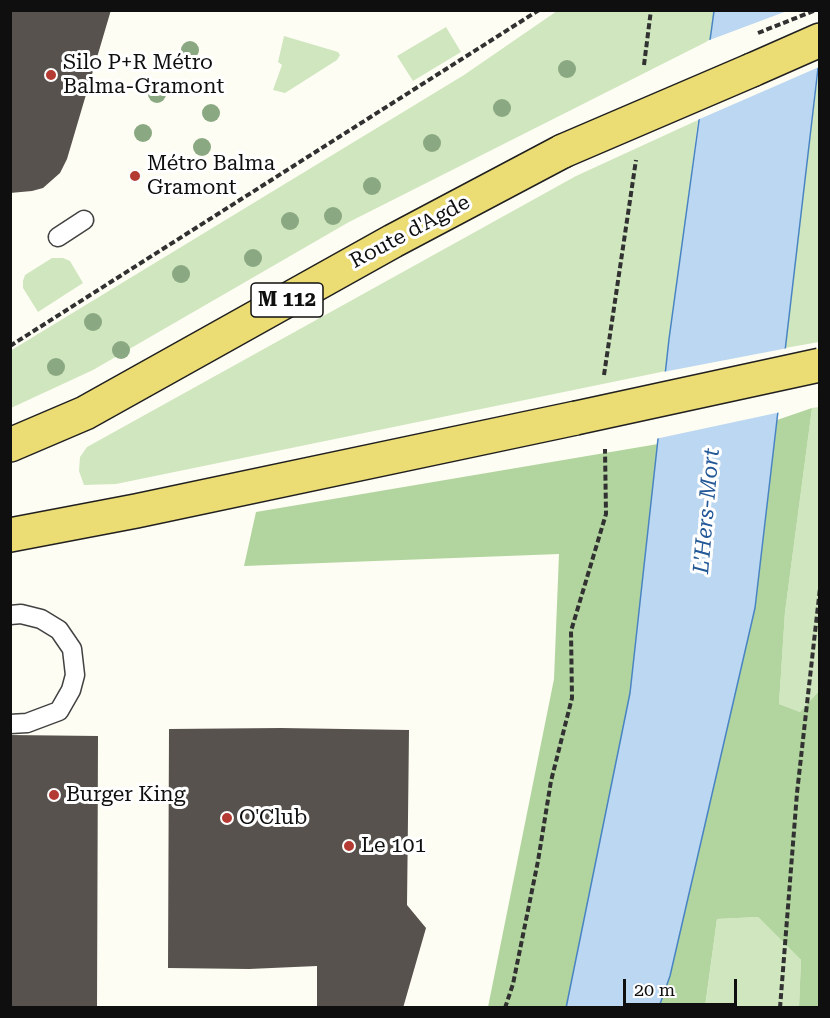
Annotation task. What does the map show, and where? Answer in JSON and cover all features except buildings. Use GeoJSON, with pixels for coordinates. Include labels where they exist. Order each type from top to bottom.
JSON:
{"type":"FeatureCollection","features":[{"type":"Feature","properties":{"kind":"main road","name":"Route d'Agde"},"geometry":{"type":"LineString","coordinates":[[10,445],[85,412],[393,241],[563,151],[819,40]]}},
{"type":"Feature","properties":{"kind":"main road"},"geometry":{"type":"LineString","coordinates":[[10,535],[136,511],[819,365]]}},
{"type":"Feature","properties":{"kind":"lane"},"geometry":{"type":"LineString","coordinates":[[58,237],[84,220]]}},
{"type":"Feature","properties":{"kind":"lane"},"geometry":{"type":"LineString","coordinates":[[10,615],[21,614],[41,619],[60,630],[72,650],[75,675],[71,690],[59,711],[27,723],[10,724]]}},
{"type":"Feature","properties":{"kind":"path"},"geometry":{"type":"LineString","coordinates":[[10,346],[538,10]]}},
{"type":"Feature","properties":{"kind":"path"},"geometry":{"type":"LineString","coordinates":[[644,65],[651,10]]}},
{"type":"Feature","properties":{"kind":"path"},"geometry":{"type":"LineString","coordinates":[[604,383],[637,153]]}},
{"type":"Feature","properties":{"kind":"path"},"geometry":{"type":"LineString","coordinates":[[505,1008],[513,984],[536,872],[551,781],[572,698],[571,631],[606,514],[605,443]]}},
{"type":"Feature","properties":{"kind":"path"},"geometry":{"type":"LineString","coordinates":[[780,1008],[797,793],[819,588]]}},
{"type":"Feature","properties":{"kind":"green space"},"geometry":{"type":"Polygon","coordinates":[[[557,11],[714,11],[710,40],[349,222],[93,370],[11,408],[10,351],[464,75],[557,11]]]}},
{"type":"Feature","properties":{"kind":"green space"},"geometry":{"type":"Polygon","coordinates":[[[446,27],[461,52],[413,81],[397,56],[446,27]]]}},
{"type":"Feature","properties":{"kind":"green space"},"geometry":{"type":"Polygon","coordinates":[[[284,36],[338,52],[340,55],[337,60],[285,93],[273,90],[282,65],[278,62],[284,36]]]}},
{"type":"Feature","properties":{"kind":"green space"},"geometry":{"type":"Polygon","coordinates":[[[819,67],[819,342],[785,348],[794,266],[819,67]]]}},
{"type":"Feature","properties":{"kind":"green space"},"geometry":{"type":"Polygon","coordinates":[[[698,120],[666,371],[116,484],[84,485],[79,471],[80,457],[87,447],[576,176],[698,120]]]}},
{"type":"Feature","properties":{"kind":"green space"},"geometry":{"type":"Polygon","coordinates":[[[52,258],[63,258],[70,261],[83,283],[38,312],[23,288],[23,281],[25,275],[52,258]]]}},
{"type":"Feature","properties":{"kind":"green space"},"geometry":{"type":"Polygon","coordinates":[[[819,407],[819,691],[800,712],[779,704],[785,612],[812,408],[819,407]]]}},
{"type":"Feature","properties":{"kind":"green space"},"geometry":{"type":"Polygon","coordinates":[[[812,408],[785,612],[779,704],[800,712],[819,691],[819,1007],[799,1007],[801,960],[758,917],[717,919],[705,1007],[659,1008],[670,976],[755,608],[777,420],[812,408]]]}},
{"type":"Feature","properties":{"kind":"green space"},"geometry":{"type":"Polygon","coordinates":[[[658,444],[630,693],[566,1007],[488,1007],[554,679],[559,554],[244,566],[256,512],[658,444]]]}},
{"type":"Feature","properties":{"kind":"green space"},"geometry":{"type":"Polygon","coordinates":[[[758,917],[801,960],[799,1007],[705,1008],[717,919],[758,917]]]}},
{"type":"Feature","properties":{"kind":"water","name":"L'Hers-Mort"},"geometry":{"type":"Polygon","coordinates":[[[714,11],[819,11],[819,60],[755,608],[670,976],[659,1007],[566,1008],[630,693],[669,339],[714,11]]]}},
{"type":"Feature","properties":{"kind":"pier"},"geometry":{"type":"Polygon","coordinates":[[[787,11],[819,11],[819,67],[695,121],[707,41],[787,11]]]}},
{"type":"Feature","properties":{"kind":"pier"},"geometry":{"type":"Polygon","coordinates":[[[788,348],[781,412],[655,439],[663,372],[788,348]]]}},
{"type":"Feature","properties":{"kind":"place","name":"Silo P+R Métro Balma-Gramont"},"geometry":{"type":"Point","coordinates":[51,75]}},
{"type":"Feature","properties":{"kind":"place","name":"Métro Balma Gramont"},"geometry":{"type":"Point","coordinates":[135,176]}},
{"type":"Feature","properties":{"kind":"place","name":"Burger King"},"geometry":{"type":"Point","coordinates":[54,795]}},
{"type":"Feature","properties":{"kind":"place","name":"O'Club"},"geometry":{"type":"Point","coordinates":[227,818]}},
{"type":"Feature","properties":{"kind":"place","name":"Le 101"},"geometry":{"type":"Point","coordinates":[349,846]}}]}
